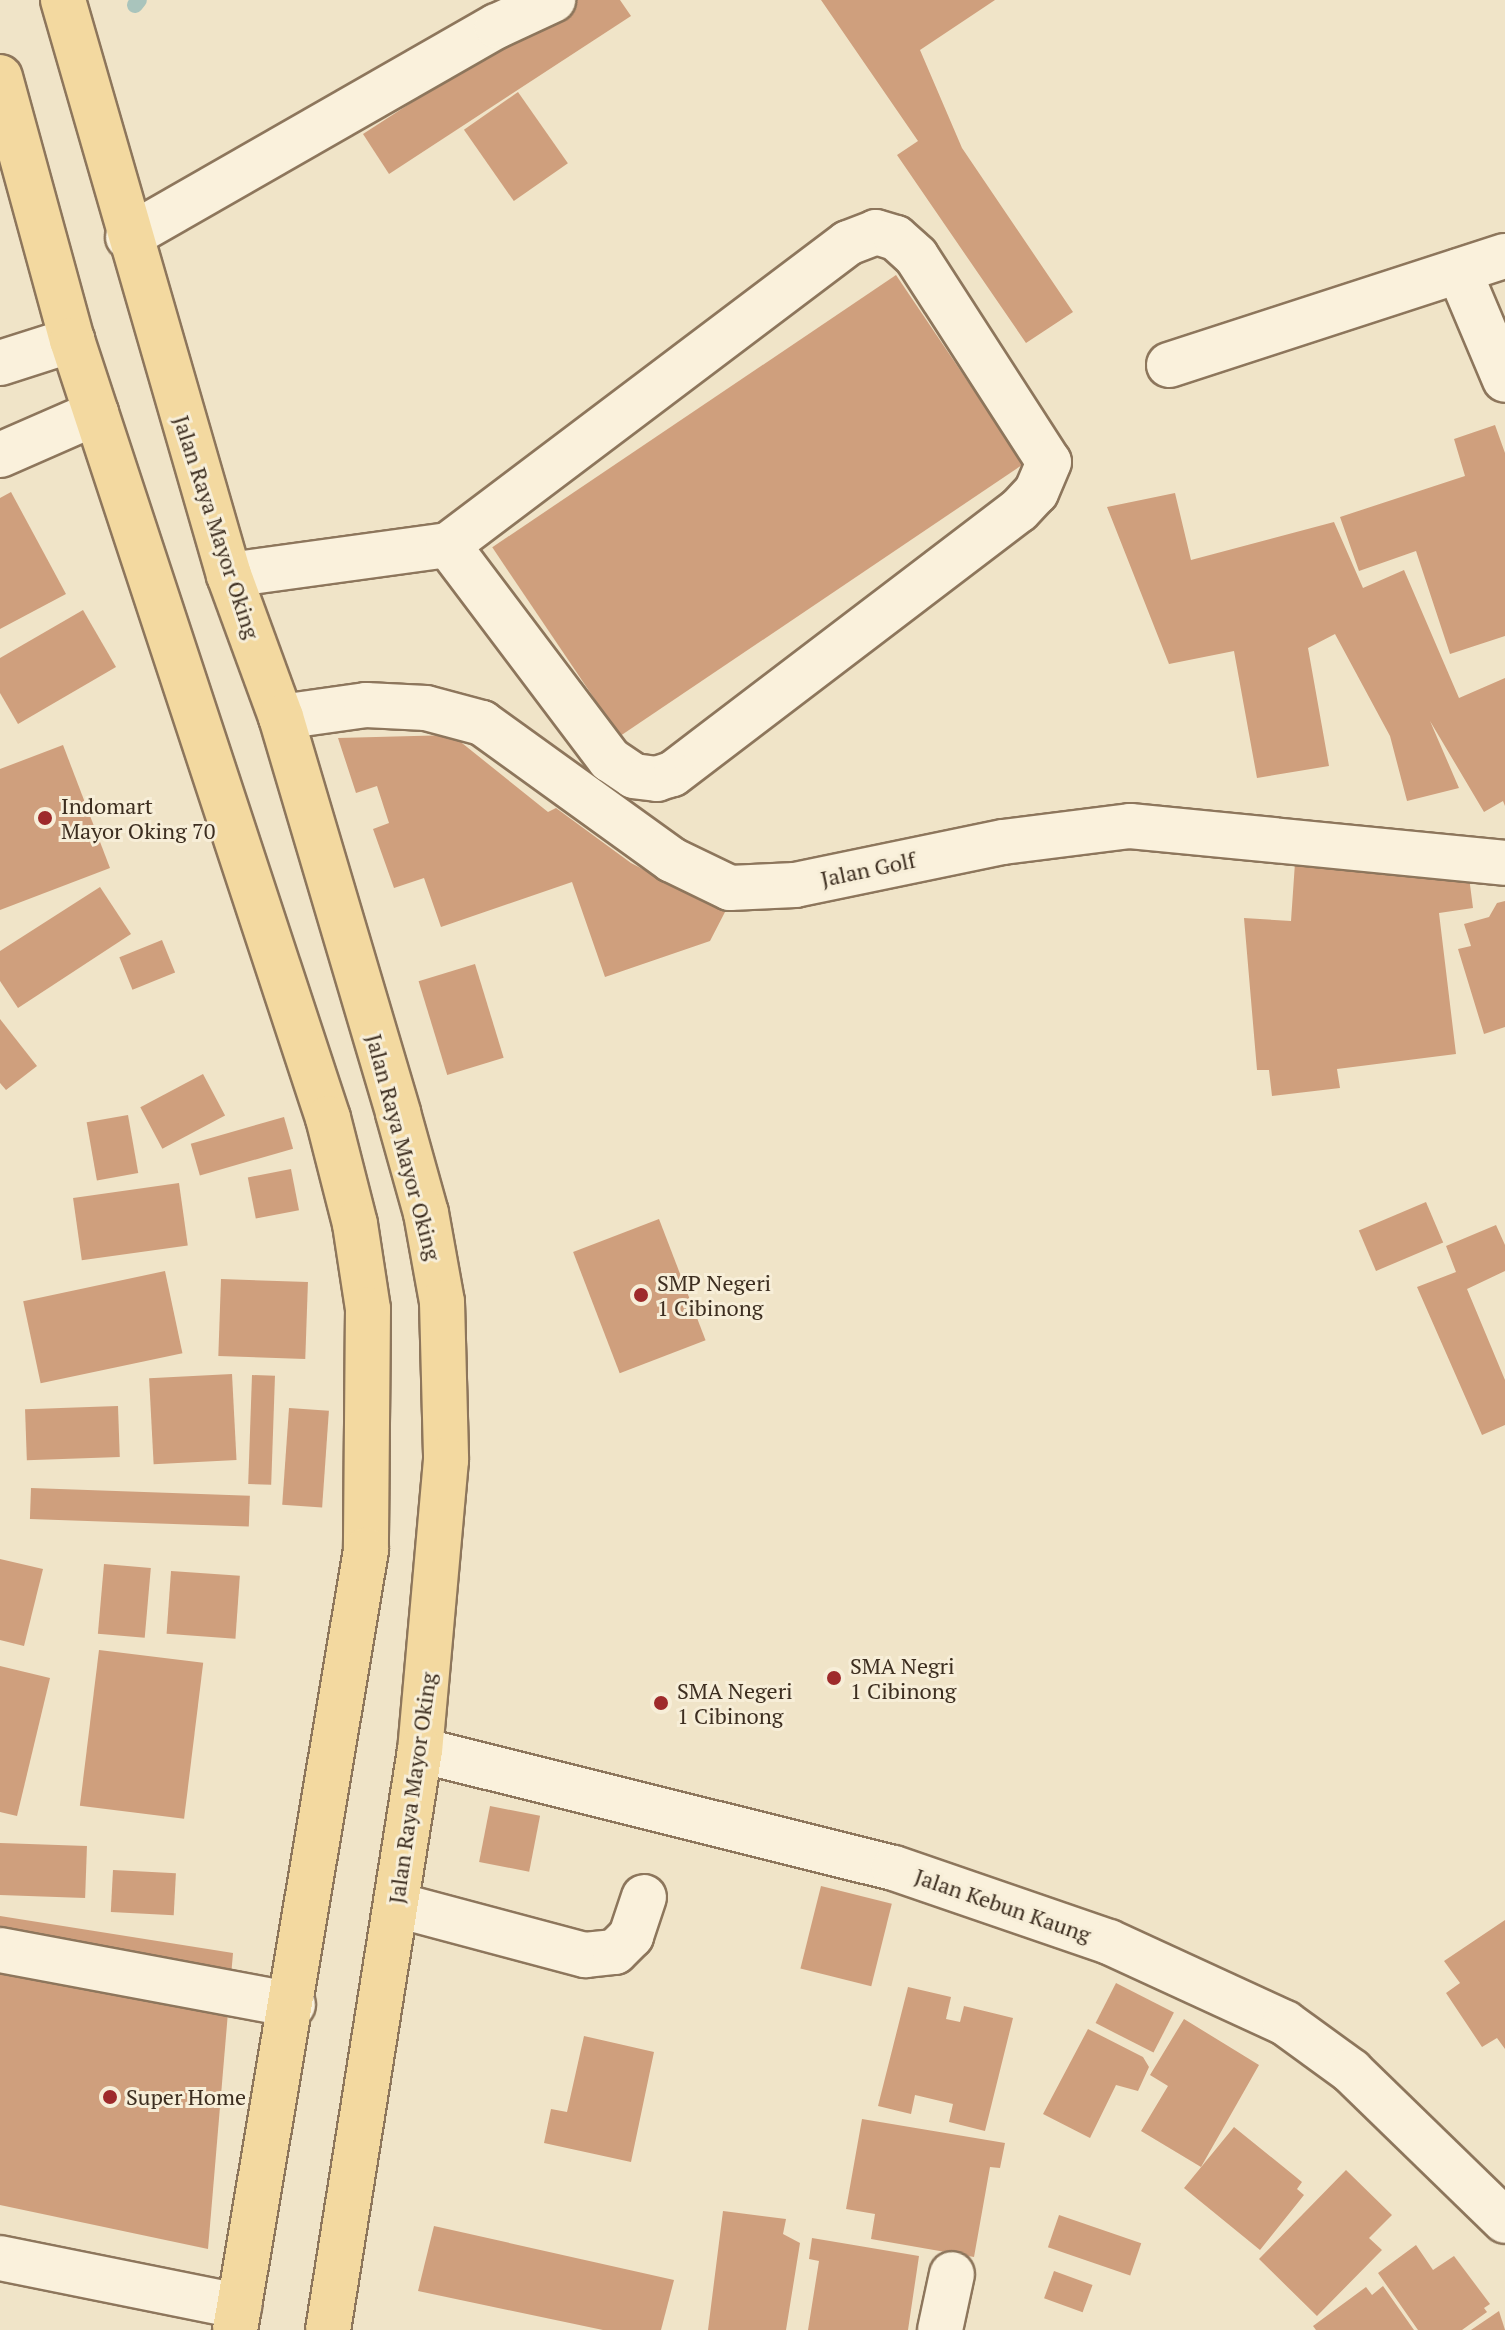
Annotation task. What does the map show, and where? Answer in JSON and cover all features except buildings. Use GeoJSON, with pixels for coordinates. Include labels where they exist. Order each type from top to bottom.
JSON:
{"type":"FeatureCollection","features":[{"type":"Feature","properties":{"kind":"main road","name":"Jalan Raya Mayor Oking"},"geometry":{"type":"LineString","coordinates":[[63,0],[128,237],[229,575],[281,717],[426,1213],[442,1302],[446,1460],[420,1750],[328,2330]]}},
{"type":"Feature","properties":{"kind":"main road"},"geometry":{"type":"LineString","coordinates":[[0,77],[72,340],[328,1118],[355,1224],[368,1309],[366,1550],[293,2005],[237,2318]]}},
{"type":"Feature","properties":{"kind":"street"},"geometry":{"type":"LineString","coordinates":[[128,237],[497,26],[553,0]]}},
{"type":"Feature","properties":{"kind":"street"},"geometry":{"type":"LineString","coordinates":[[229,575],[448,545],[848,243],[876,232],[896,238],[916,256],[1049,462],[1036,492],[1019,510],[672,774],[657,779],[634,776],[610,760],[448,545]]}},
{"type":"Feature","properties":{"kind":"street"},"geometry":{"type":"LineString","coordinates":[[1169,365],[1505,256]]}},
{"type":"Feature","properties":{"kind":"street"},"geometry":{"type":"LineString","coordinates":[[1459,271],[1505,380]]}},
{"type":"Feature","properties":{"kind":"street"},"geometry":{"type":"LineString","coordinates":[[0,363],[72,340]]}},
{"type":"Feature","properties":{"kind":"street"},"geometry":{"type":"LineString","coordinates":[[0,455],[96,413]]}},
{"type":"Feature","properties":{"kind":"street","name":"Jalan Golf"},"geometry":{"type":"LineString","coordinates":[[281,717],[366,705],[426,708],[482,723],[672,860],[730,888],[795,885],[1003,842],[1130,826],[1505,863]]}},
{"type":"Feature","properties":{"kind":"street","name":"Jalan Kebun Kaung"},"geometry":{"type":"LineString","coordinates":[[420,1750],[894,1868],[1109,1942],[1285,2023],[1351,2071],[1505,2221]]}},
{"type":"Feature","properties":{"kind":"street"},"geometry":{"type":"LineString","coordinates":[[397,1905],[585,1955],[615,1952],[631,1936],[644,1897]]}},
{"type":"Feature","properties":{"kind":"street"},"geometry":{"type":"LineString","coordinates":[[0,1950],[293,2005]]}},
{"type":"Feature","properties":{"kind":"street"},"geometry":{"type":"LineString","coordinates":[[0,2258],[237,2318]]}},
{"type":"Feature","properties":{"kind":"street"},"geometry":{"type":"LineString","coordinates":[[940,2330],[952,2274]]}},
{"type":"Feature","properties":{"kind":"waterway"},"geometry":{"type":"LineString","coordinates":[[135,5],[139,0]]}},
{"type":"Feature","properties":{"kind":"place","name":"Indomart Mayor Oking 70"},"geometry":{"type":"Point","coordinates":[45,818]}},
{"type":"Feature","properties":{"kind":"place","name":"SMP Negeri 1 Cibinong"},"geometry":{"type":"Point","coordinates":[641,1295]}},
{"type":"Feature","properties":{"kind":"place","name":"SMA Negri 1 Cibinong"},"geometry":{"type":"Point","coordinates":[834,1678]}},
{"type":"Feature","properties":{"kind":"place","name":"SMA Negeri 1 Cibinong"},"geometry":{"type":"Point","coordinates":[661,1703]}},
{"type":"Feature","properties":{"kind":"place","name":"Super Home"},"geometry":{"type":"Point","coordinates":[110,2097]}}]}
